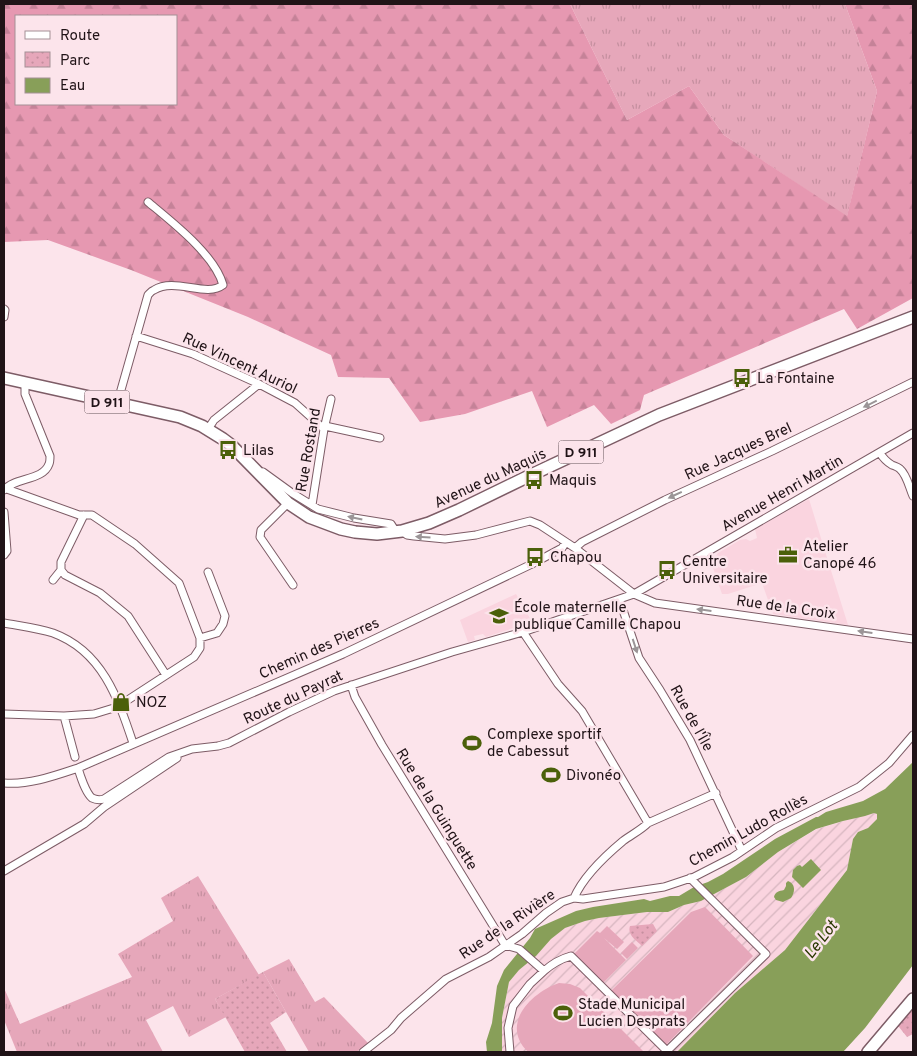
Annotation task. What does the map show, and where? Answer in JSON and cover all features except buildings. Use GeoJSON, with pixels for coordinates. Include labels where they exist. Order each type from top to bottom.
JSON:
{"type":"FeatureCollection","features":[{"type":"Feature","properties":{"kind":"main road","name":"Avenue du Maquis"},"geometry":{"type":"LineString","coordinates":[[208,429],[231,445],[288,503],[309,517],[355,532],[377,534],[399,532],[429,523],[459,510],[659,415],[913,317]]}},
{"type":"Feature","properties":{"kind":"main road","name":"D 911"},"geometry":{"type":"LineString","coordinates":[[4,378],[180,418],[208,429]]}},
{"type":"Feature","properties":{"kind":"main road"},"geometry":{"type":"LineString","coordinates":[[868,1052],[913,999]]}},
{"type":"Feature","properties":{"kind":"street"},"geometry":{"type":"LineString","coordinates":[[117,404],[148,295],[154,289],[164,287],[178,286],[209,290],[218,289],[223,285],[221,275],[200,248],[148,202]]}},
{"type":"Feature","properties":{"kind":"street"},"geometry":{"type":"LineString","coordinates":[[4,308],[4,317]]}},
{"type":"Feature","properties":{"kind":"street","name":"Rue Vincent Auriol"},"geometry":{"type":"LineString","coordinates":[[136,336],[193,354],[259,384],[295,403],[325,428]]}},
{"type":"Feature","properties":{"kind":"street","name":"Rue Jacques Brel"},"geometry":{"type":"LineString","coordinates":[[575,548],[582,542],[665,500],[772,451],[913,382]]}},
{"type":"Feature","properties":{"kind":"street"},"geometry":{"type":"LineString","coordinates":[[4,489],[10,484],[42,473],[49,465],[50,456],[25,394],[25,384]]}},
{"type":"Feature","properties":{"kind":"street"},"geometry":{"type":"LineString","coordinates":[[208,429],[214,420],[259,384]]}},
{"type":"Feature","properties":{"kind":"street","name":"Rue Rostand"},"geometry":{"type":"LineString","coordinates":[[312,505],[325,428],[332,399]]}},
{"type":"Feature","properties":{"kind":"street"},"geometry":{"type":"LineString","coordinates":[[325,428],[380,438]]}},
{"type":"Feature","properties":{"kind":"street","name":"Avenue Henri Martin"},"geometry":{"type":"LineString","coordinates":[[634,594],[913,433]]}},
{"type":"Feature","properties":{"kind":"street"},"geometry":{"type":"LineString","coordinates":[[880,453],[891,464],[899,468],[913,496]]}},
{"type":"Feature","properties":{"kind":"street","name":"Rue de la Croix"},"geometry":{"type":"LineString","coordinates":[[258,473],[261,470],[318,509],[354,518],[391,524],[399,532],[407,535],[445,538],[476,535],[530,521],[540,525],[575,548],[634,594],[655,603],[913,639]]}},
{"type":"Feature","properties":{"kind":"street"},"geometry":{"type":"LineString","coordinates":[[4,489],[79,515],[92,515],[135,544],[179,583],[200,638],[200,648],[194,657],[120,706],[94,714],[64,716],[4,714]]}},
{"type":"Feature","properties":{"kind":"street"},"geometry":{"type":"LineString","coordinates":[[288,503],[261,530],[260,537],[293,586]]}},
{"type":"Feature","properties":{"kind":"street"},"geometry":{"type":"LineString","coordinates":[[4,512],[7,551],[4,555]]}},
{"type":"Feature","properties":{"kind":"street"},"geometry":{"type":"LineString","coordinates":[[53,580],[61,570],[61,562],[84,515]]}},
{"type":"Feature","properties":{"kind":"street","name":"Chemin des Pierres"},"geometry":{"type":"LineString","coordinates":[[79,772],[134,743],[343,654],[534,563],[562,548],[566,542]]}},
{"type":"Feature","properties":{"kind":"street"},"geometry":{"type":"LineString","coordinates":[[61,570],[65,575],[100,593],[128,616],[166,675]]}},
{"type":"Feature","properties":{"kind":"street"},"geometry":{"type":"LineString","coordinates":[[200,638],[217,632],[223,624],[225,616],[208,572]]}},
{"type":"Feature","properties":{"kind":"street","name":"Route du Payrat"},"geometry":{"type":"LineString","coordinates":[[79,772],[92,798],[104,799],[169,757],[192,749],[229,743],[289,712],[351,685],[452,652],[523,632],[634,594]]}},
{"type":"Feature","properties":{"kind":"street","name":"Rue de l'Île"},"geometry":{"type":"LineString","coordinates":[[619,600],[638,658],[690,740],[742,851]]}},
{"type":"Feature","properties":{"kind":"street"},"geometry":{"type":"LineString","coordinates":[[4,623],[51,633],[68,640],[87,653],[103,672],[113,689],[134,743]]}},
{"type":"Feature","properties":{"kind":"street"},"geometry":{"type":"LineString","coordinates":[[523,632],[558,684],[582,711],[648,823]]}},
{"type":"Feature","properties":{"kind":"street","name":"Rue de la Guinguette"},"geometry":{"type":"LineString","coordinates":[[351,685],[355,697],[382,746],[505,945]]}},
{"type":"Feature","properties":{"kind":"street"},"geometry":{"type":"LineString","coordinates":[[64,716],[76,757]]}},
{"type":"Feature","properties":{"kind":"street","name":"Chemin Ludo Rollès"},"geometry":{"type":"LineString","coordinates":[[574,898],[583,899],[664,887],[692,880],[742,851],[776,828],[859,787],[889,763],[913,735]]}},
{"type":"Feature","properties":{"kind":"street"},"geometry":{"type":"LineString","coordinates":[[4,871],[84,824],[104,807],[180,754]]}},
{"type":"Feature","properties":{"kind":"street"},"geometry":{"type":"LineString","coordinates":[[4,783],[15,784],[79,772]]}},
{"type":"Feature","properties":{"kind":"street","name":"Rue de la Rivière"},"geometry":{"type":"LineString","coordinates":[[363,1052],[391,1030],[401,1018],[446,979],[489,957],[522,934],[546,913],[562,902],[574,898],[577,890],[598,865],[624,840],[648,823],[716,793]]}},
{"type":"Feature","properties":{"kind":"street"},"geometry":{"type":"LineString","coordinates":[[510,1052],[508,1028],[513,1006],[530,984],[552,964],[560,959],[571,956],[666,1052],[766,954],[692,880]]}},
{"type":"Feature","properties":{"kind":"street"},"geometry":{"type":"LineString","coordinates":[[505,945],[519,949],[544,971]]}},
{"type":"Feature","properties":{"kind":"shaded area"},"geometry":{"type":"Polygon","coordinates":[[[809,499],[848,625],[773,614],[762,583],[728,594],[722,594],[710,559],[740,540],[746,539],[750,541],[757,538],[755,529],[809,499]]]}},
{"type":"Feature","properties":{"kind":"shaded area","name":"École maternelle publique Camille Chapou"},"geometry":{"type":"Polygon","coordinates":[[[516,594],[532,622],[486,637],[483,634],[474,636],[475,640],[468,642],[460,620],[516,594]]]}},
{"type":"Feature","properties":{"kind":"shaded area"},"geometry":{"type":"Polygon","coordinates":[[[874,812],[877,814],[877,819],[868,828],[858,832],[853,839],[847,870],[785,950],[735,993],[677,1052],[502,1052],[502,1018],[509,982],[551,939],[565,928],[599,918],[647,912],[668,912],[684,905],[701,901],[746,877],[778,852],[817,829],[874,812]]]}},
{"type":"Feature","properties":{"kind":"green space"},"geometry":{"type":"Polygon","coordinates":[[[4,4],[570,4],[627,120],[689,86],[724,135],[847,216],[877,91],[845,4],[913,4],[913,298],[857,329],[844,309],[644,395],[640,410],[611,424],[594,405],[547,427],[532,391],[465,414],[420,422],[389,378],[338,377],[331,355],[248,317],[131,270],[48,240],[4,242],[4,4]]]}},
{"type":"Feature","properties":{"kind":"green space"},"geometry":{"type":"Polygon","coordinates":[[[570,4],[845,4],[877,91],[847,217],[724,135],[689,86],[627,120],[570,4]]]}},
{"type":"Feature","properties":{"kind":"green space"},"geometry":{"type":"Polygon","coordinates":[[[198,876],[259,975],[215,999],[226,1017],[189,1037],[173,1006],[146,1020],[163,1052],[17,1052],[4,1020],[4,988],[20,1024],[132,977],[118,954],[173,921],[161,898],[198,876]]]}},
{"type":"Feature","properties":{"kind":"green space"},"geometry":{"type":"Polygon","coordinates":[[[705,907],[753,956],[665,1046],[610,992],[691,912],[705,907]]]}},
{"type":"Feature","properties":{"kind":"green space"},"geometry":{"type":"Polygon","coordinates":[[[653,924],[657,931],[642,946],[630,932],[630,926],[653,924]]]}},
{"type":"Feature","properties":{"kind":"green space"},"geometry":{"type":"Polygon","coordinates":[[[607,926],[624,942],[617,949],[604,938],[626,960],[603,983],[574,954],[597,931],[600,933],[607,926]]]}},
{"type":"Feature","properties":{"kind":"green space"},"geometry":{"type":"Polygon","coordinates":[[[632,942],[638,948],[627,959],[621,953],[632,942]]]}},
{"type":"Feature","properties":{"kind":"green space"},"geometry":{"type":"Polygon","coordinates":[[[289,959],[315,1002],[324,997],[369,1044],[356,1052],[309,1052],[263,972],[289,959]]]}},
{"type":"Feature","properties":{"kind":"green space"},"geometry":{"type":"Polygon","coordinates":[[[263,972],[286,1012],[270,1023],[287,1052],[245,1052],[215,999],[263,972]]]}},
{"type":"Feature","properties":{"kind":"green space","name":"Stade Municipal Lucien Desprats"},"geometry":{"type":"Polygon","coordinates":[[[559,983],[570,984],[580,988],[644,1052],[528,1052],[520,1042],[517,1031],[522,1011],[538,994],[559,983]]]}},
{"type":"Feature","properties":{"kind":"green space"},"geometry":{"type":"Polygon","coordinates":[[[913,1006],[913,1034],[907,1037],[899,1027],[896,1027],[913,1006]]]}},
{"type":"Feature","properties":{"kind":"water","name":"Le Lot"},"geometry":{"type":"Polygon","coordinates":[[[913,762],[913,965],[865,1028],[843,1052],[677,1052],[735,993],[785,950],[847,870],[853,839],[858,832],[868,828],[877,819],[877,814],[874,813],[816,829],[778,852],[746,877],[701,901],[684,905],[668,912],[647,912],[599,918],[565,928],[551,939],[509,982],[502,1018],[502,1052],[487,1052],[486,1042],[492,1023],[497,986],[504,970],[535,929],[576,911],[593,907],[679,896],[723,874],[775,839],[816,817],[826,812],[863,801],[885,789],[913,762]]]}},
{"type":"Feature","properties":{"kind":"water"},"geometry":{"type":"Polygon","coordinates":[[[811,859],[821,870],[803,888],[792,877],[793,870],[800,865],[802,867],[811,859]]]}},
{"type":"Feature","properties":{"kind":"water"},"geometry":{"type":"Polygon","coordinates":[[[788,881],[791,882],[794,888],[791,898],[783,902],[776,900],[775,894],[784,890],[788,881]]]}},
{"type":"Feature","properties":{"kind":"place","name":"La Fontaine"},"geometry":{"type":"Point","coordinates":[742,378]}},
{"type":"Feature","properties":{"kind":"place","name":"Lilas"},"geometry":{"type":"Point","coordinates":[228,450]}},
{"type":"Feature","properties":{"kind":"place","name":"Maquis"},"geometry":{"type":"Point","coordinates":[534,480]}},
{"type":"Feature","properties":{"kind":"place","name":"Atelier Canopé 46"},"geometry":{"type":"Point","coordinates":[788,555]}},
{"type":"Feature","properties":{"kind":"place","name":"Chapou"},"geometry":{"type":"Point","coordinates":[535,557]}},
{"type":"Feature","properties":{"kind":"place","name":"Centre Universitaire"},"geometry":{"type":"Point","coordinates":[667,570]}},
{"type":"Feature","properties":{"kind":"place","name":"École maternelle publique Camille Chapou"},"geometry":{"type":"Point","coordinates":[499,616]}},
{"type":"Feature","properties":{"kind":"place","name":"NOZ"},"geometry":{"type":"Point","coordinates":[121,702]}},
{"type":"Feature","properties":{"kind":"place","name":"Complexe sportif de Cabessut"},"geometry":{"type":"Point","coordinates":[472,743]}},
{"type":"Feature","properties":{"kind":"place","name":"Divonéo"},"geometry":{"type":"Point","coordinates":[551,775]}},
{"type":"Feature","properties":{"kind":"place","name":"Stade Municipal Lucien Desprats"},"geometry":{"type":"Point","coordinates":[563,1013]}}]}
